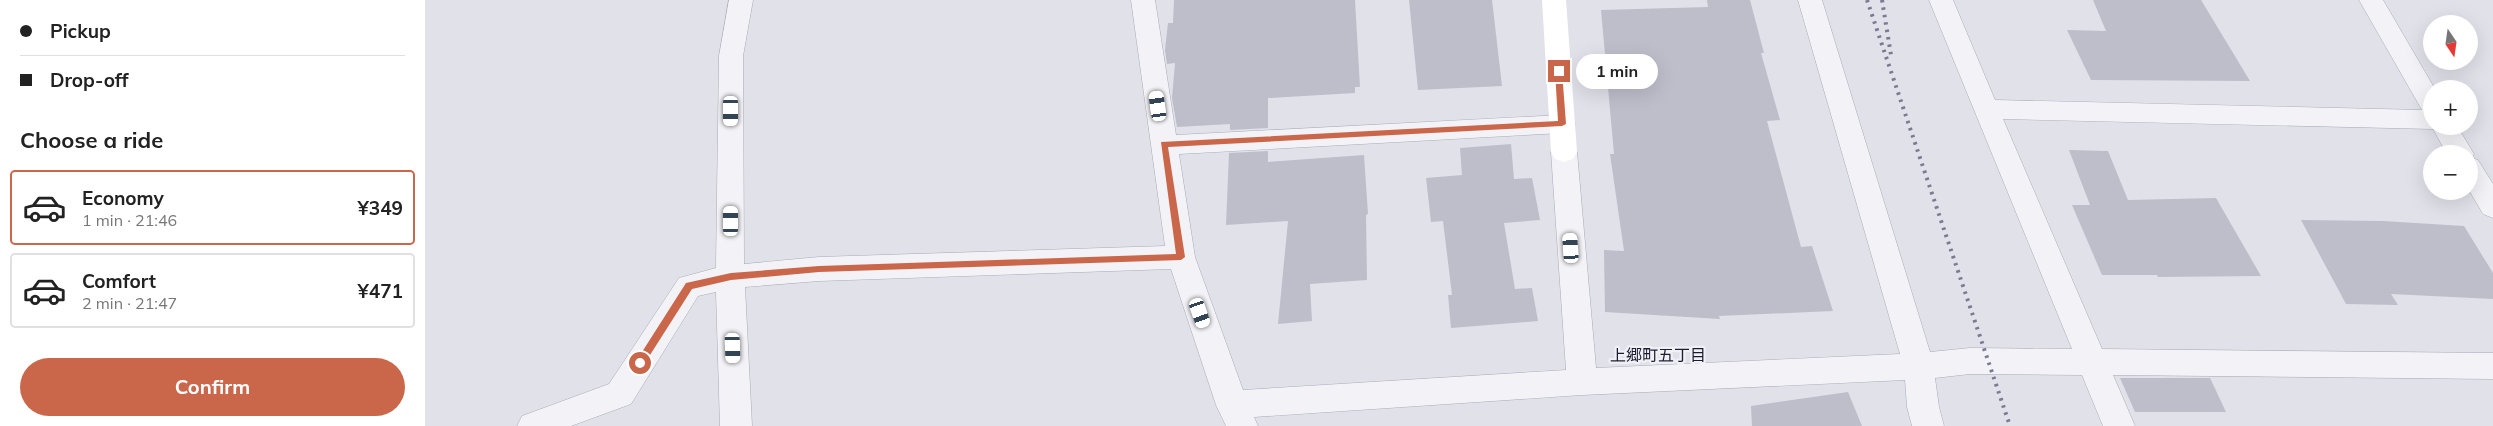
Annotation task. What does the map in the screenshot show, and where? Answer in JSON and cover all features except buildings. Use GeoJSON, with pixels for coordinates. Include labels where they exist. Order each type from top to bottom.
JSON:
{"type":"FeatureCollection","features":[{"type":"Feature","properties":{"kind":"street"},"geometry":{"type":"LineString","coordinates":[[736,426],[731,277],[731,56],[741,0]]}},
{"type":"Feature","properties":{"kind":"street"},"geometry":{"type":"LineString","coordinates":[[1143,0],[1181,257],[1237,416],[1582,382],[1919,366],[1970,361],[2051,360],[2091,363],[2493,366]]}},
{"type":"Feature","properties":{"kind":"street"},"geometry":{"type":"LineString","coordinates":[[1554,0],[1582,382]]}},
{"type":"Feature","properties":{"kind":"street"},"geometry":{"type":"LineString","coordinates":[[1811,0],[1919,366],[1923,407],[1928,426]]}},
{"type":"Feature","properties":{"kind":"street"},"geometry":{"type":"LineString","coordinates":[[1941,0],[1988,109],[2091,363],[2119,426]]}},
{"type":"Feature","properties":{"kind":"street"},"geometry":{"type":"LineString","coordinates":[[2371,0],[2423,90]]}},
{"type":"Feature","properties":{"kind":"street"},"geometry":{"type":"LineString","coordinates":[[1988,109],[2423,120]]}},
{"type":"Feature","properties":{"kind":"street"},"geometry":{"type":"LineString","coordinates":[[1163,144],[1563,138]]}},
{"type":"Feature","properties":{"kind":"street"},"geometry":{"type":"LineString","coordinates":[[2478,182],[2493,207]]}},
{"type":"Feature","properties":{"kind":"street"},"geometry":{"type":"LineString","coordinates":[[533,426],[620,394],[689,286],[731,277],[819,269],[1181,257]]}},
{"type":"Feature","properties":{"kind":"railway"},"geometry":{"type":"LineString","coordinates":[[1867,0],[2010,426]]}},
{"type":"Feature","properties":{"kind":"railway"},"geometry":{"type":"LineString","coordinates":[[1882,0],[1891,55]]}},
{"type":"Feature","properties":{"kind":"district","name":"上郷町五丁目"},"geometry":{"type":"Point","coordinates":[1658,355]}},
{"type":"Feature","properties":{"kind":"route"},"geometry":{"type":"LineString","coordinates":[[640,363],[689,286],[731,277],[819,269],[1181,257],[1163,144],[1562,124],[1559,71]]}}]}
